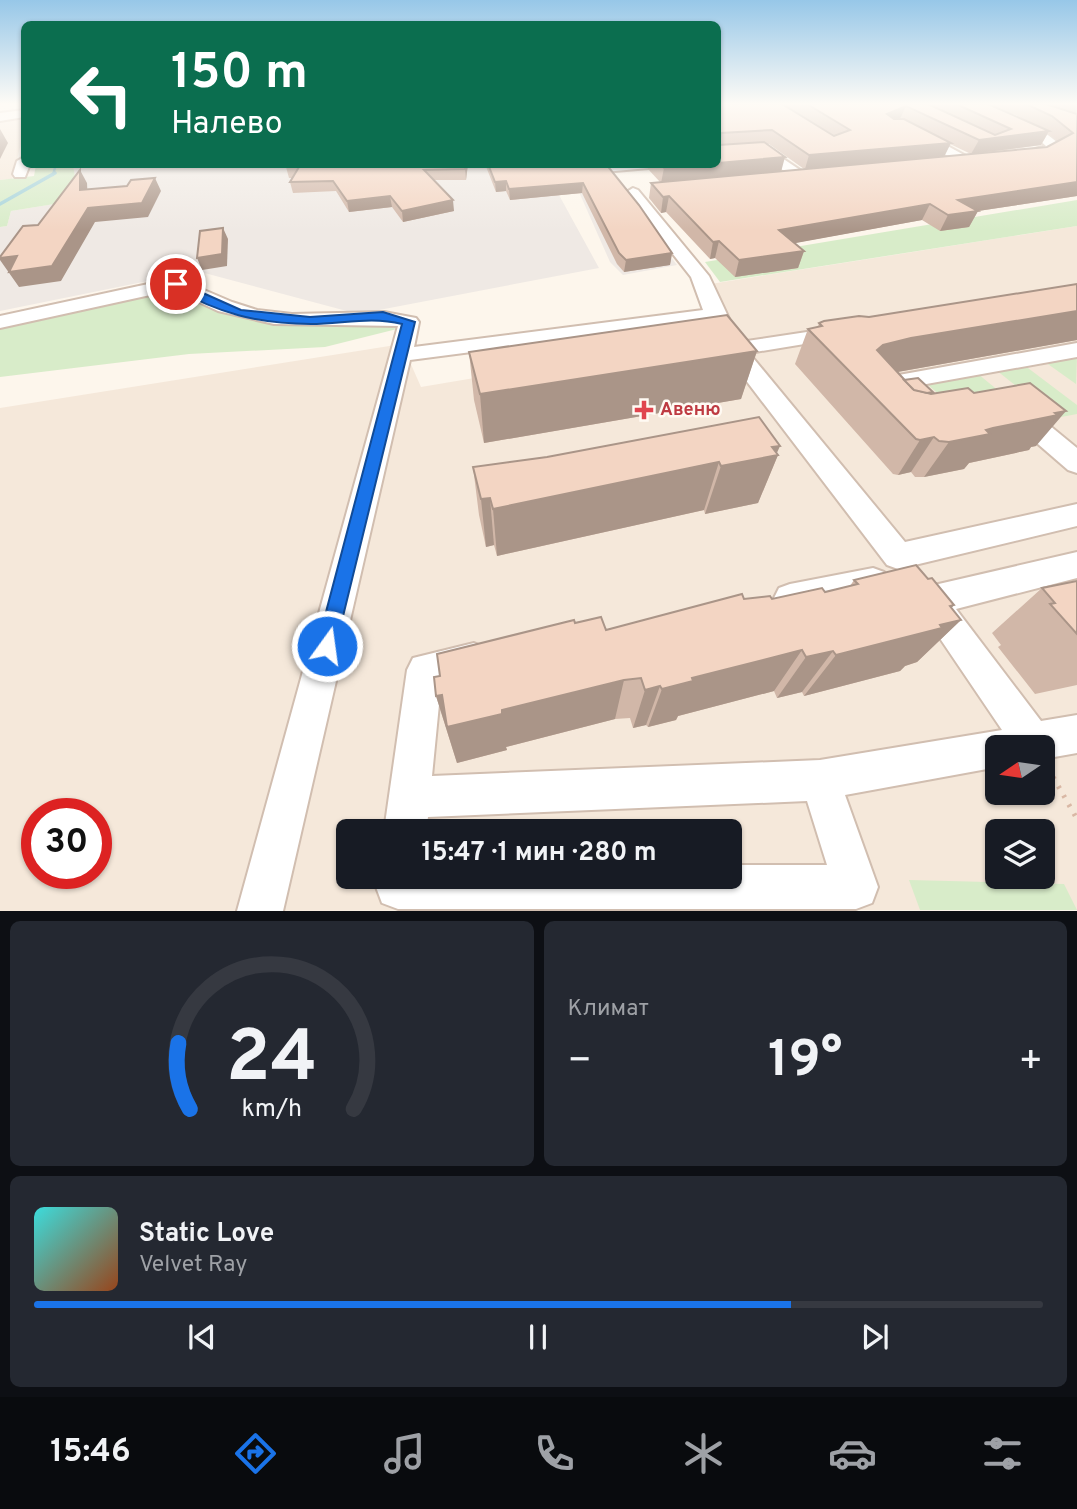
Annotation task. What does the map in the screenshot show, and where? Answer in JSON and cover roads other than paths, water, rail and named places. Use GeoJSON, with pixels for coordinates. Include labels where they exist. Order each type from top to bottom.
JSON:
{"type":"FeatureCollection","features":[{"type":"Feature","properties":{"kind":"street"},"geometry":{"type":"LineString","coordinates":[[945,147],[976,161],[945,164]]}},
{"type":"Feature","properties":{"kind":"street"},"geometry":{"type":"LineString","coordinates":[[1006,158],[1038,155],[1054,147]]}},
{"type":"Feature","properties":{"kind":"street"},"geometry":{"type":"LineString","coordinates":[[721,152],[764,150],[807,176],[778,179]]}},
{"type":"Feature","properties":{"kind":"street"},"geometry":{"type":"LineString","coordinates":[[608,168],[638,192],[700,276],[724,336],[914,577],[1010,735]]}},
{"type":"Feature","properties":{"kind":"street"},"geometry":{"type":"LineString","coordinates":[[0,322],[176,284],[207,302],[240,314],[310,320],[383,315],[409,322],[260,911]]}},
{"type":"Feature","properties":{"kind":"street"},"geometry":{"type":"LineString","coordinates":[[400,355],[716,314]]}},
{"type":"Feature","properties":{"kind":"street"},"geometry":{"type":"LineString","coordinates":[[735,349],[857,330]]}},
{"type":"Feature","properties":{"kind":"street"},"geometry":{"type":"LineString","coordinates":[[893,407],[874,387],[1077,350]]}},
{"type":"Feature","properties":{"kind":"street"},"geometry":{"type":"LineString","coordinates":[[1000,402],[1007,404],[1077,463]]}},
{"type":"Feature","properties":{"kind":"street"},"geometry":{"type":"LineString","coordinates":[[914,577],[1077,515]]}},
{"type":"Feature","properties":{"kind":"street"},"geometry":{"type":"LineString","coordinates":[[763,603],[914,577],[1077,565]]}},
{"type":"Feature","properties":{"kind":"street"},"geometry":{"type":"LineString","coordinates":[[407,814],[425,670],[506,654]]}},
{"type":"Feature","properties":{"kind":"street"},"geometry":{"type":"LineString","coordinates":[[1055,740],[1077,734]]}},
{"type":"Feature","properties":{"kind":"street"},"geometry":{"type":"LineString","coordinates":[[398,892],[856,887],[820,780],[985,754]]}},
{"type":"Feature","properties":{"kind":"lane"},"geometry":{"type":"LineString","coordinates":[[407,814],[820,780]]}},
{"type":"Feature","properties":{"kind":"waterway"},"geometry":{"type":"LineString","coordinates":[[53,174],[55,168]]}},
{"type":"Feature","properties":{"kind":"waterway"},"geometry":{"type":"LineString","coordinates":[[0,204],[53,174]]}},
{"type":"Feature","properties":{"kind":"place","name":"Авеню"},"geometry":{"type":"Point","coordinates":[644,410]}}]}
